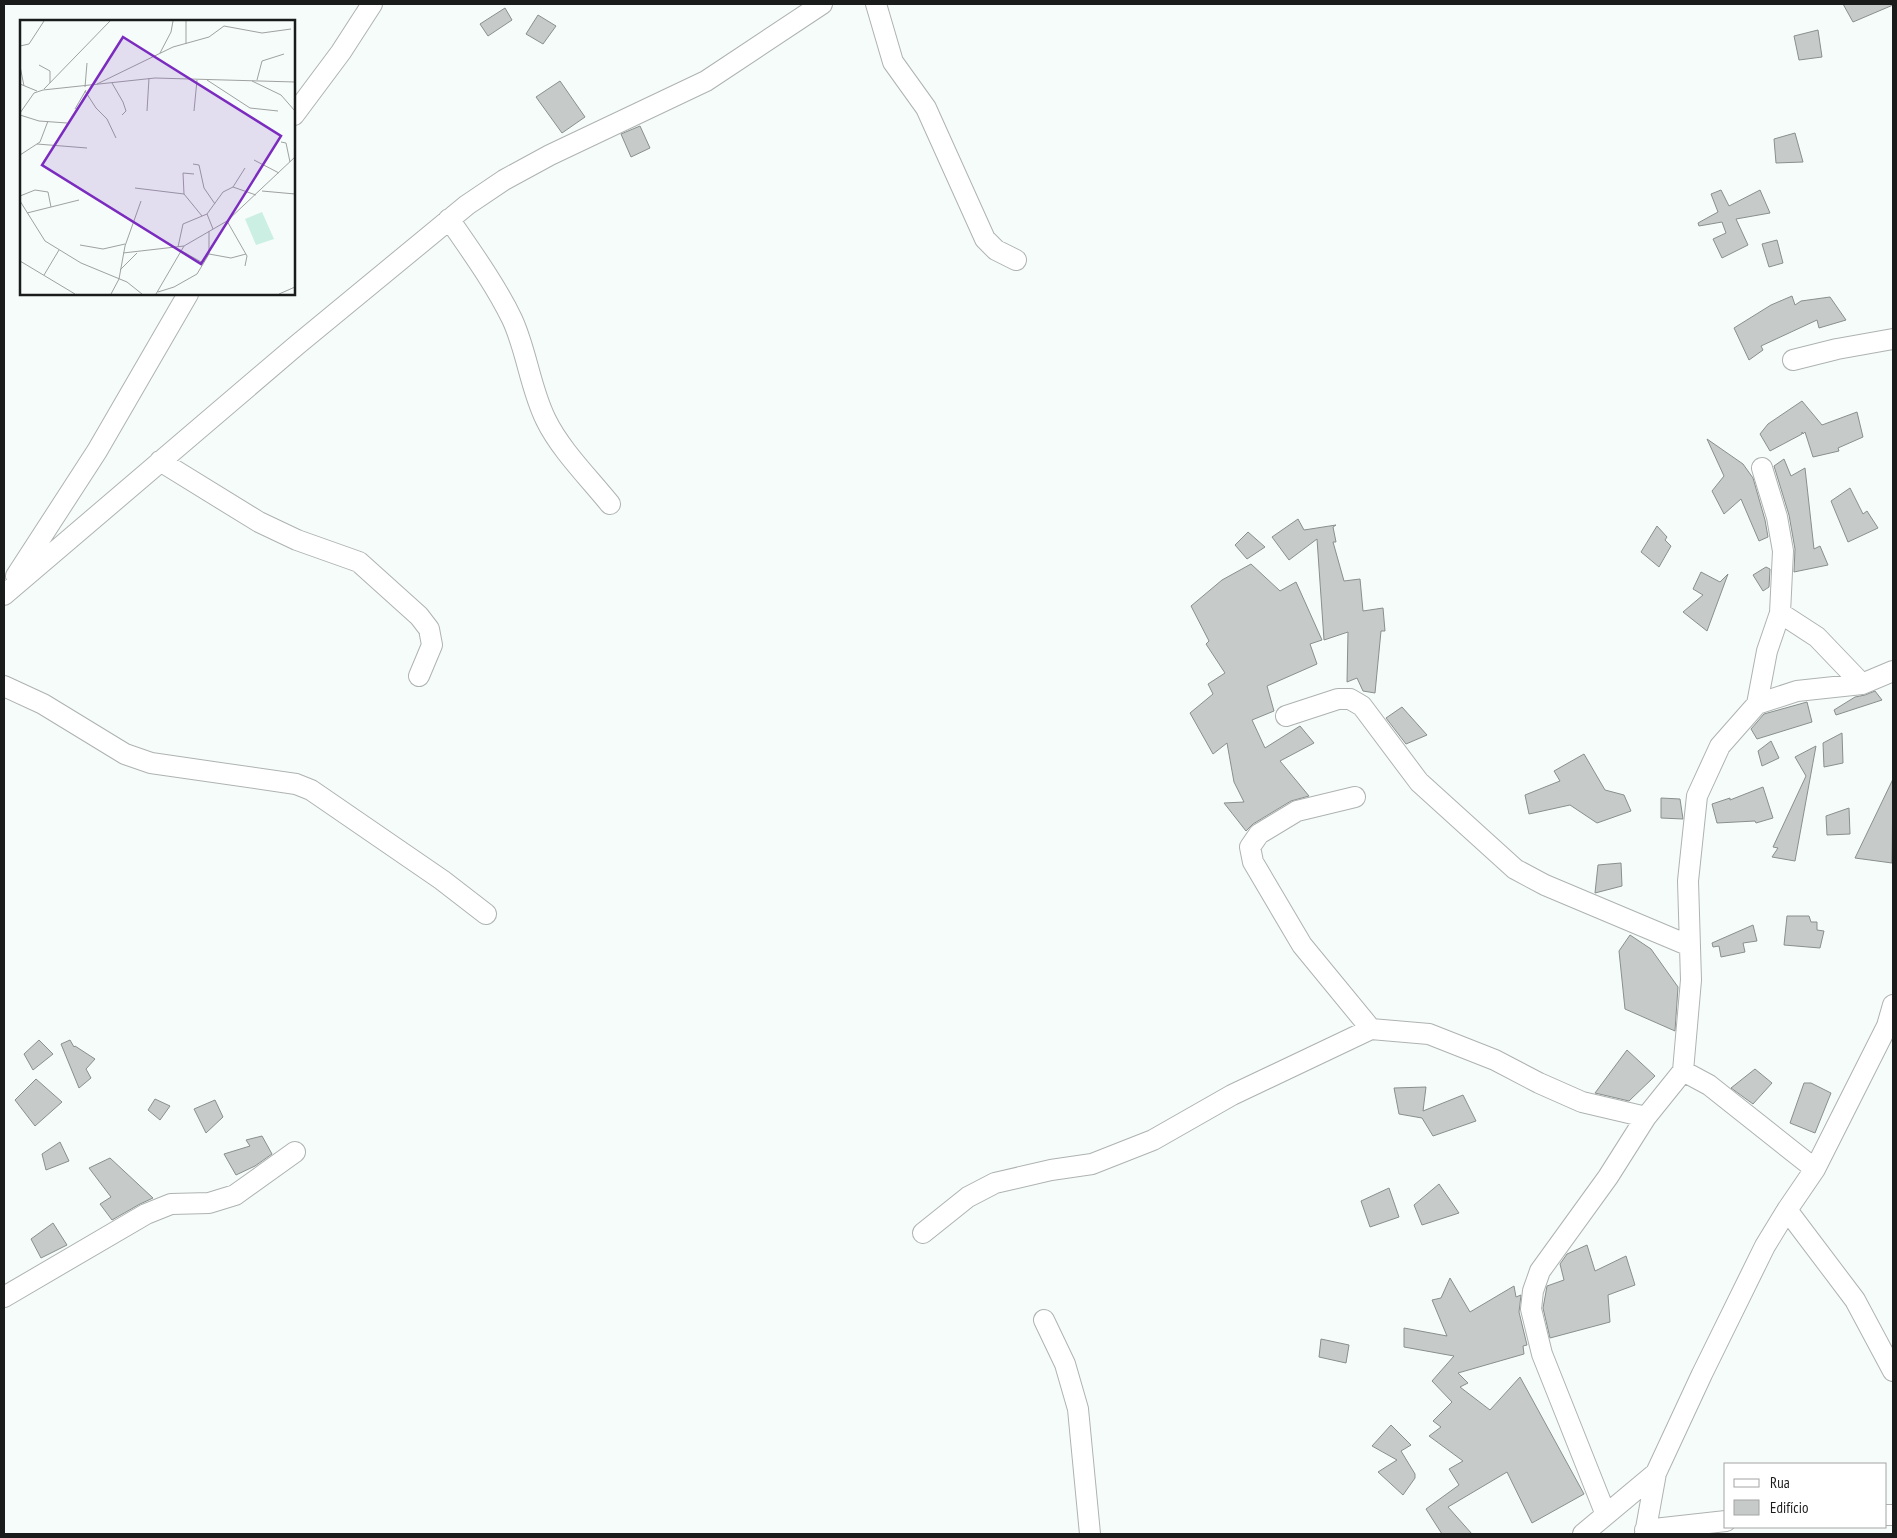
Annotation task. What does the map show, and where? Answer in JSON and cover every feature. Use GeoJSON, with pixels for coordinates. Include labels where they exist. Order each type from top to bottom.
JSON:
{"type":"FeatureCollection","features":[{"type":"Feature","properties":{"kind":"street"},"geometry":{"type":"LineString","coordinates":[[295,115],[341,52],[372,4]]}},
{"type":"Feature","properties":{"kind":"street"},"geometry":{"type":"LineString","coordinates":[[4,595],[160,461],[467,204],[504,180],[550,155],[706,81],[822,4]]}},
{"type":"Feature","properties":{"kind":"street"},"geometry":{"type":"LineString","coordinates":[[876,4],[893,62],[926,108],[985,240],[996,250],[1016,260]]}},
{"type":"Feature","properties":{"kind":"street"},"geometry":{"type":"LineString","coordinates":[[449,219],[483,270],[511,318],[546,420],[558,440],[610,504]]}},
{"type":"Feature","properties":{"kind":"street"},"geometry":{"type":"LineString","coordinates":[[4,595],[97,451],[187,295]]}},
{"type":"Feature","properties":{"kind":"street"},"geometry":{"type":"LineString","coordinates":[[1793,360],[1837,349],[1893,339]]}},
{"type":"Feature","properties":{"kind":"street"},"geometry":{"type":"LineString","coordinates":[[160,461],[259,522],[297,540],[359,562],[419,616],[429,629],[432,645],[419,676]]}},
{"type":"Feature","properties":{"kind":"street"},"geometry":{"type":"LineString","coordinates":[[1758,704],[1767,651],[1780,613],[1783,552],[1777,518],[1762,468]]}},
{"type":"Feature","properties":{"kind":"street"},"geometry":{"type":"LineString","coordinates":[[1780,613],[1817,637],[1862,684]]}},
{"type":"Feature","properties":{"kind":"street"},"geometry":{"type":"LineString","coordinates":[[1656,1473],[1595,1528],[1542,1354],[1531,1309],[1533,1291],[1540,1271],[1608,1177],[1646,1117],[1683,1071],[1691,980],[1688,880],[1697,796],[1720,746],[1758,704],[1797,690],[1862,684],[1893,671]]}},
{"type":"Feature","properties":{"kind":"street"},"geometry":{"type":"LineString","coordinates":[[4,686],[43,704],[124,754],[151,764],[296,784],[311,790],[442,880],[486,914]]}},
{"type":"Feature","properties":{"kind":"street"},"geometry":{"type":"LineString","coordinates":[[1286,716],[1338,699],[1350,699],[1362,706],[1418,782],[1515,869],[1545,885],[1690,946]]}},
{"type":"Feature","properties":{"kind":"street"},"geometry":{"type":"LineString","coordinates":[[1355,797],[1297,811],[1260,834],[1250,848],[1253,862],[1302,945],[1371,1029]]}},
{"type":"Feature","properties":{"kind":"street"},"geometry":{"type":"LineString","coordinates":[[1724,1521],[1645,1532],[1656,1473],[1765,1246],[1786,1210],[1815,1169],[1890,1027],[1893,1005]]}},
{"type":"Feature","properties":{"kind":"street"},"geometry":{"type":"LineString","coordinates":[[923,1233],[968,1196],[995,1183],[1051,1170],[1092,1164],[1153,1140],[1232,1096],[1371,1029],[1429,1034],[1495,1060],[1539,1083],[1582,1102],[1646,1117]]}},
{"type":"Feature","properties":{"kind":"street"},"geometry":{"type":"LineString","coordinates":[[1683,1071],[1709,1085],[1815,1169]]}},
{"type":"Feature","properties":{"kind":"street"},"geometry":{"type":"LineString","coordinates":[[4,1297],[146,1214],[171,1204],[209,1202],[234,1195],[295,1152]]}},
{"type":"Feature","properties":{"kind":"street"},"geometry":{"type":"LineString","coordinates":[[1786,1210],[1855,1300],[1893,1371]]}},
{"type":"Feature","properties":{"kind":"street"},"geometry":{"type":"LineString","coordinates":[[1044,1320],[1065,1364],[1078,1409],[1090,1534]]}},
{"type":"Feature","properties":{"kind":"building"},"geometry":{"type":"Polygon","coordinates":[[[1843,4],[1893,4],[1893,5],[1853,22],[1843,4]]]}},
{"type":"Feature","properties":{"kind":"building"},"geometry":{"type":"Polygon","coordinates":[[[505,8],[512,20],[488,36],[480,24],[505,8]]]}},
{"type":"Feature","properties":{"kind":"building"},"geometry":{"type":"Polygon","coordinates":[[[538,15],[556,26],[543,44],[526,34],[538,15]]]}},
{"type":"Feature","properties":{"kind":"building"},"geometry":{"type":"Polygon","coordinates":[[[1818,30],[1822,57],[1799,60],[1794,36],[1818,30]]]}},
{"type":"Feature","properties":{"kind":"building"},"geometry":{"type":"Polygon","coordinates":[[[560,81],[585,117],[562,133],[536,97],[560,81]]]}},
{"type":"Feature","properties":{"kind":"building"},"geometry":{"type":"Polygon","coordinates":[[[640,126],[650,148],[631,157],[621,134],[640,126]]]}},
{"type":"Feature","properties":{"kind":"building"},"geometry":{"type":"Polygon","coordinates":[[[1795,133],[1803,162],[1776,163],[1774,139],[1795,133]]]}},
{"type":"Feature","properties":{"kind":"building"},"geometry":{"type":"Polygon","coordinates":[[[1721,190],[1729,206],[1760,190],[1770,213],[1736,219],[1748,245],[1722,258],[1713,239],[1726,233],[1722,222],[1699,226],[1698,223],[1718,212],[1711,194],[1721,190]]]}},
{"type":"Feature","properties":{"kind":"building"},"geometry":{"type":"Polygon","coordinates":[[[1777,240],[1783,263],[1769,267],[1762,244],[1777,240]]]}},
{"type":"Feature","properties":{"kind":"building"},"geometry":{"type":"Polygon","coordinates":[[[1792,296],[1795,305],[1801,301],[1830,297],[1846,320],[1819,328],[1817,320],[1761,346],[1763,350],[1749,360],[1734,328],[1771,305],[1792,296]]]}},
{"type":"Feature","properties":{"kind":"building"},"geometry":{"type":"Polygon","coordinates":[[[1802,401],[1822,425],[1857,412],[1863,437],[1838,448],[1839,451],[1813,457],[1805,432],[1803,434],[1802,432],[1802,434],[1770,451],[1760,434],[1768,424],[1802,401]]]}},
{"type":"Feature","properties":{"kind":"building"},"geometry":{"type":"Polygon","coordinates":[[[1707,439],[1743,464],[1753,478],[1768,537],[1759,541],[1741,499],[1724,514],[1712,491],[1724,476],[1707,439]]]}},
{"type":"Feature","properties":{"kind":"building"},"geometry":{"type":"Polygon","coordinates":[[[1784,459],[1791,476],[1805,468],[1814,549],[1820,546],[1828,565],[1794,572],[1795,549],[1789,515],[1774,466],[1784,459]]]}},
{"type":"Feature","properties":{"kind":"building"},"geometry":{"type":"Polygon","coordinates":[[[1850,488],[1863,514],[1867,511],[1878,528],[1848,542],[1831,501],[1850,488]]]}},
{"type":"Feature","properties":{"kind":"building"},"geometry":{"type":"Polygon","coordinates":[[[1298,519],[1304,530],[1336,525],[1333,527],[1336,542],[1333,542],[1344,581],[1360,579],[1363,611],[1383,608],[1385,631],[1381,631],[1375,693],[1363,691],[1357,678],[1347,682],[1348,632],[1324,640],[1317,539],[1289,560],[1272,537],[1298,519]]]}},
{"type":"Feature","properties":{"kind":"building"},"geometry":{"type":"Polygon","coordinates":[[[1657,526],[1667,537],[1665,540],[1671,546],[1659,567],[1641,552],[1657,526]]]}},
{"type":"Feature","properties":{"kind":"building"},"geometry":{"type":"Polygon","coordinates":[[[1248,532],[1265,547],[1247,559],[1235,545],[1248,532]]]}},
{"type":"Feature","properties":{"kind":"building"},"geometry":{"type":"Polygon","coordinates":[[[1251,564],[1280,591],[1296,582],[1322,640],[1310,644],[1317,664],[1267,686],[1274,711],[1252,720],[1265,748],[1300,726],[1314,743],[1280,761],[1309,796],[1291,801],[1253,824],[1246,831],[1224,803],[1244,802],[1234,782],[1227,743],[1213,754],[1190,713],[1213,694],[1208,684],[1225,673],[1206,644],[1209,641],[1191,606],[1222,580],[1251,564]]]}},
{"type":"Feature","properties":{"kind":"building"},"geometry":{"type":"Polygon","coordinates":[[[1766,567],[1770,569],[1769,587],[1763,591],[1753,575],[1766,567]]]}},
{"type":"Feature","properties":{"kind":"building"},"geometry":{"type":"Polygon","coordinates":[[[1701,572],[1720,582],[1728,574],[1707,631],[1683,612],[1703,595],[1693,589],[1701,572]]]}},
{"type":"Feature","properties":{"kind":"building"},"geometry":{"type":"Polygon","coordinates":[[[1875,691],[1882,700],[1836,715],[1834,710],[1855,697],[1875,691]]]}},
{"type":"Feature","properties":{"kind":"building"},"geometry":{"type":"Polygon","coordinates":[[[1807,702],[1812,722],[1757,739],[1751,729],[1764,714],[1807,702]]]}},
{"type":"Feature","properties":{"kind":"building"},"geometry":{"type":"Polygon","coordinates":[[[1402,707],[1427,735],[1406,744],[1386,718],[1402,707]]]}},
{"type":"Feature","properties":{"kind":"building"},"geometry":{"type":"Polygon","coordinates":[[[1842,733],[1843,763],[1824,767],[1823,743],[1842,733]]]}},
{"type":"Feature","properties":{"kind":"building"},"geometry":{"type":"Polygon","coordinates":[[[1771,741],[1779,758],[1762,766],[1758,751],[1771,741]]]}},
{"type":"Feature","properties":{"kind":"building"},"geometry":{"type":"Polygon","coordinates":[[[1816,746],[1795,861],[1772,857],[1778,848],[1773,847],[1806,776],[1795,757],[1816,746]]]}},
{"type":"Feature","properties":{"kind":"building"},"geometry":{"type":"Polygon","coordinates":[[[1584,754],[1605,790],[1624,795],[1631,811],[1597,823],[1570,805],[1529,814],[1525,795],[1560,781],[1554,771],[1584,754]]]}},
{"type":"Feature","properties":{"kind":"building"},"geometry":{"type":"Polygon","coordinates":[[[1893,779],[1892,863],[1855,858],[1893,779]]]}},
{"type":"Feature","properties":{"kind":"building"},"geometry":{"type":"Polygon","coordinates":[[[1763,787],[1773,818],[1756,823],[1755,821],[1717,823],[1712,804],[1730,798],[1730,800],[1763,787]]]}},
{"type":"Feature","properties":{"kind":"building"},"geometry":{"type":"Polygon","coordinates":[[[1661,798],[1680,799],[1683,819],[1661,818],[1661,798]]]}},
{"type":"Feature","properties":{"kind":"building"},"geometry":{"type":"Polygon","coordinates":[[[1849,808],[1850,834],[1827,835],[1826,816],[1849,808]]]}},
{"type":"Feature","properties":{"kind":"building"},"geometry":{"type":"Polygon","coordinates":[[[1621,863],[1622,886],[1595,893],[1598,865],[1621,863]]]}},
{"type":"Feature","properties":{"kind":"building"},"geometry":{"type":"Polygon","coordinates":[[[1787,916],[1809,916],[1811,922],[1817,922],[1817,930],[1824,931],[1820,948],[1784,945],[1787,916]]]}},
{"type":"Feature","properties":{"kind":"building"},"geometry":{"type":"Polygon","coordinates":[[[1753,925],[1757,941],[1743,943],[1745,952],[1721,957],[1719,946],[1713,947],[1712,943],[1753,925]]]}},
{"type":"Feature","properties":{"kind":"building"},"geometry":{"type":"Polygon","coordinates":[[[1630,935],[1651,949],[1678,987],[1675,1031],[1625,1009],[1619,951],[1630,935]]]}},
{"type":"Feature","properties":{"kind":"building"},"geometry":{"type":"Polygon","coordinates":[[[39,1040],[53,1054],[33,1070],[24,1054],[39,1040]]]}},
{"type":"Feature","properties":{"kind":"building"},"geometry":{"type":"Polygon","coordinates":[[[70,1040],[74,1047],[95,1059],[86,1069],[91,1078],[79,1088],[61,1044],[70,1040]]]}},
{"type":"Feature","properties":{"kind":"building"},"geometry":{"type":"Polygon","coordinates":[[[1627,1050],[1655,1076],[1629,1101],[1595,1093],[1627,1050]]]}},
{"type":"Feature","properties":{"kind":"building"},"geometry":{"type":"Polygon","coordinates":[[[1755,1069],[1772,1083],[1753,1104],[1731,1088],[1755,1069]]]}},
{"type":"Feature","properties":{"kind":"building"},"geometry":{"type":"Polygon","coordinates":[[[36,1079],[62,1102],[35,1126],[15,1100],[36,1079]]]}},
{"type":"Feature","properties":{"kind":"building"},"geometry":{"type":"Polygon","coordinates":[[[1804,1083],[1811,1083],[1831,1093],[1815,1133],[1790,1123],[1804,1083]]]}},
{"type":"Feature","properties":{"kind":"building"},"geometry":{"type":"Polygon","coordinates":[[[1426,1087],[1423,1111],[1463,1095],[1476,1121],[1433,1136],[1422,1118],[1399,1114],[1394,1088],[1426,1087]]]}},
{"type":"Feature","properties":{"kind":"building"},"geometry":{"type":"Polygon","coordinates":[[[155,1099],[170,1106],[160,1120],[148,1110],[155,1099]]]}},
{"type":"Feature","properties":{"kind":"building"},"geometry":{"type":"Polygon","coordinates":[[[215,1100],[223,1117],[206,1133],[194,1109],[215,1100]]]}},
{"type":"Feature","properties":{"kind":"building"},"geometry":{"type":"Polygon","coordinates":[[[262,1136],[272,1154],[255,1166],[236,1175],[224,1154],[250,1146],[246,1140],[262,1136]]]}},
{"type":"Feature","properties":{"kind":"building"},"geometry":{"type":"Polygon","coordinates":[[[60,1142],[69,1161],[46,1170],[42,1154],[60,1142]]]}},
{"type":"Feature","properties":{"kind":"building"},"geometry":{"type":"Polygon","coordinates":[[[110,1158],[153,1198],[112,1220],[100,1204],[111,1197],[89,1168],[110,1158]]]}},
{"type":"Feature","properties":{"kind":"building"},"geometry":{"type":"Polygon","coordinates":[[[1439,1184],[1459,1213],[1422,1225],[1414,1205],[1439,1184]]]}},
{"type":"Feature","properties":{"kind":"building"},"geometry":{"type":"Polygon","coordinates":[[[1389,1188],[1399,1217],[1370,1227],[1361,1201],[1389,1188]]]}},
{"type":"Feature","properties":{"kind":"building"},"geometry":{"type":"Polygon","coordinates":[[[53,1223],[67,1245],[41,1258],[31,1239],[53,1223]]]}},
{"type":"Feature","properties":{"kind":"building"},"geometry":{"type":"Polygon","coordinates":[[[1587,1245],[1595,1271],[1626,1256],[1635,1285],[1608,1295],[1610,1322],[1550,1338],[1543,1308],[1547,1286],[1564,1280],[1560,1264],[1567,1254],[1587,1245]]]}},
{"type":"Feature","properties":{"kind":"building"},"geometry":{"type":"Polygon","coordinates":[[[1450,1278],[1470,1312],[1514,1286],[1516,1297],[1521,1295],[1519,1312],[1527,1345],[1523,1346],[1524,1354],[1458,1373],[1468,1383],[1460,1387],[1490,1410],[1520,1377],[1584,1494],[1532,1523],[1507,1472],[1448,1507],[1472,1534],[1442,1534],[1426,1509],[1459,1485],[1449,1469],[1463,1461],[1429,1436],[1441,1427],[1433,1421],[1452,1402],[1432,1381],[1454,1356],[1404,1347],[1404,1328],[1447,1336],[1432,1300],[1441,1298],[1450,1278]]]}},
{"type":"Feature","properties":{"kind":"building"},"geometry":{"type":"Polygon","coordinates":[[[1321,1339],[1349,1345],[1346,1363],[1319,1357],[1321,1339]]]}},
{"type":"Feature","properties":{"kind":"building"},"geometry":{"type":"Polygon","coordinates":[[[1391,1425],[1411,1445],[1401,1451],[1415,1474],[1415,1478],[1403,1495],[1378,1472],[1397,1460],[1372,1446],[1391,1425]]]}}]}
